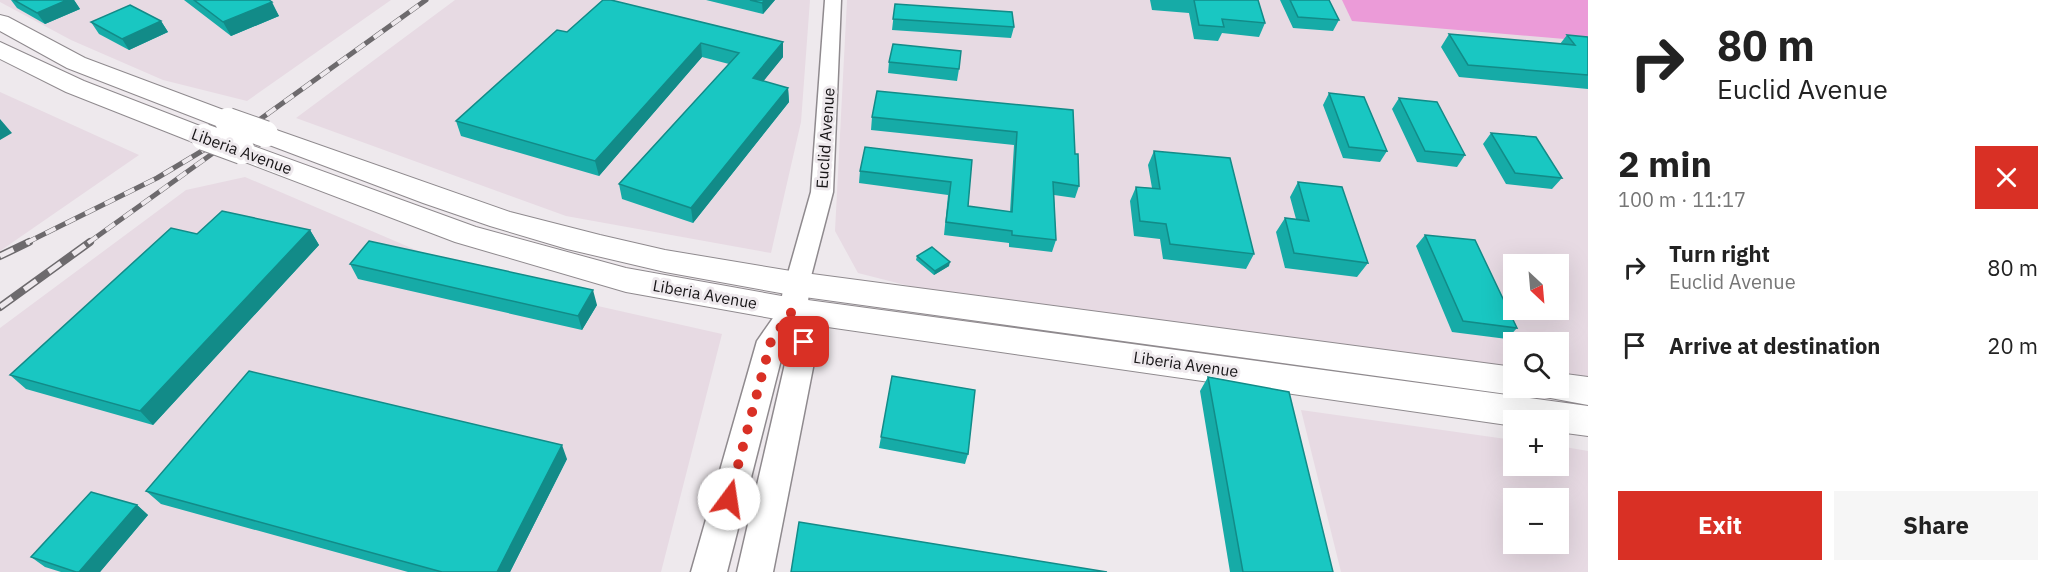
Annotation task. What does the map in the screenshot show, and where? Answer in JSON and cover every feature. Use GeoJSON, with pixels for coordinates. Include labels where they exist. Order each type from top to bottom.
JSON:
{"type":"FeatureCollection","features":[{"type":"Feature","properties":{"kind":"highway","name":"Liberia Avenue"},"geometry":{"type":"LineString","coordinates":[[0,21],[76,63],[228,121],[254,143]]}},
{"type":"Feature","properties":{"kind":"highway","name":"Liberia Avenue"},"geometry":{"type":"LineString","coordinates":[[0,49],[93,95],[204,137],[254,143],[466,235],[589,271],[722,299],[795,297],[1503,380]]}},
{"type":"Feature","properties":{"kind":"highway","name":"Liberia Avenue"},"geometry":{"type":"LineString","coordinates":[[795,297],[1588,421]]}},
{"type":"Feature","properties":{"kind":"highway"},"geometry":{"type":"LineString","coordinates":[[1569,389],[1588,391]]}},
{"type":"Feature","properties":{"kind":"main road","name":"Euclid Avenue"},"geometry":{"type":"LineString","coordinates":[[709,572],[771,341],[795,297]]}},
{"type":"Feature","properties":{"kind":"main road"},"geometry":{"type":"LineString","coordinates":[[755,572],[804,342],[795,297]]}},
{"type":"Feature","properties":{"kind":"street","name":"Euclid Avenue"},"geometry":{"type":"LineString","coordinates":[[795,297],[822,192],[833,0]]}},
{"type":"Feature","properties":{"kind":"shaded area"},"geometry":{"type":"Polygon","coordinates":[[[0,0],[391,0],[247,101],[163,80],[71,40],[0,0]]]}},
{"type":"Feature","properties":{"kind":"shaded area"},"geometry":{"type":"Polygon","coordinates":[[[455,0],[810,0],[801,122],[771,253],[566,216],[296,118],[455,0]]]}},
{"type":"Feature","properties":{"kind":"shaded area"},"geometry":{"type":"Polygon","coordinates":[[[847,0],[1588,0],[1588,378],[1569,375],[1569,332],[1503,332],[1503,367],[960,299],[858,273],[835,231],[847,0]]]}},
{"type":"Feature","properties":{"kind":"shaded area"},"geometry":{"type":"Polygon","coordinates":[[[1342,0],[1588,0],[1588,41],[1352,21],[1342,0]]]}},
{"type":"Feature","properties":{"kind":"shaded area"},"geometry":{"type":"Polygon","coordinates":[[[0,92],[139,155],[0,251],[0,92]]]}},
{"type":"Feature","properties":{"kind":"shaded area"},"geometry":{"type":"Polygon","coordinates":[[[245,177],[491,282],[722,334],[661,572],[0,572],[0,328],[186,190],[245,177]]]}},
{"type":"Feature","properties":{"kind":"shaded area"},"geometry":{"type":"Polygon","coordinates":[[[1301,410],[1503,439],[1503,476],[1569,476],[1569,448],[1588,451],[1588,572],[1341,572],[1301,410]]]}},
{"type":"Feature","properties":{"kind":"building"},"geometry":{"type":"Polygon","coordinates":[[[14,0],[67,0],[37,13],[14,0]]]}},
{"type":"Feature","properties":{"kind":"building"},"geometry":{"type":"Polygon","coordinates":[[[194,0],[269,0],[272,2],[223,22],[194,0]]]}},
{"type":"Feature","properties":{"kind":"building"},"geometry":{"type":"Polygon","coordinates":[[[603,0],[611,0],[783,42],[753,78],[788,88],[691,208],[619,184],[739,53],[701,43],[595,161],[456,121],[557,30],[567,32],[603,0]]]}},
{"type":"Feature","properties":{"kind":"building"},"geometry":{"type":"Polygon","coordinates":[[[1194,0],[1258,0],[1265,23],[1222,19],[1224,27],[1199,25],[1194,0]]]}},
{"type":"Feature","properties":{"kind":"building"},"geometry":{"type":"Polygon","coordinates":[[[1290,0],[1329,0],[1339,20],[1298,17],[1290,0]]]}},
{"type":"Feature","properties":{"kind":"building"},"geometry":{"type":"Polygon","coordinates":[[[895,4],[1012,12],[1014,27],[893,19],[895,4]]]}},
{"type":"Feature","properties":{"kind":"building"},"geometry":{"type":"Polygon","coordinates":[[[130,5],[161,21],[122,39],[91,22],[130,5]]]}},
{"type":"Feature","properties":{"kind":"building"},"geometry":{"type":"Polygon","coordinates":[[[1449,34],[1575,45],[1567,35],[1588,37],[1588,75],[1468,65],[1449,34]]]}},
{"type":"Feature","properties":{"kind":"building"},"geometry":{"type":"Polygon","coordinates":[[[893,44],[961,51],[959,69],[889,62],[893,44]]]}},
{"type":"Feature","properties":{"kind":"building"},"geometry":{"type":"Polygon","coordinates":[[[877,91],[1073,110],[1079,186],[1053,182],[1056,240],[1012,235],[1012,231],[946,222],[951,182],[860,171],[865,147],[972,160],[968,206],[1012,212],[1017,132],[872,117],[877,91]]]}},
{"type":"Feature","properties":{"kind":"building"},"geometry":{"type":"Polygon","coordinates":[[[1329,93],[1364,97],[1387,151],[1349,147],[1329,93]]]}},
{"type":"Feature","properties":{"kind":"building"},"geometry":{"type":"Polygon","coordinates":[[[1399,98],[1437,102],[1465,155],[1425,151],[1399,98]]]}},
{"type":"Feature","properties":{"kind":"building"},"geometry":{"type":"Polygon","coordinates":[[[1491,133],[1536,137],[1562,178],[1515,173],[1491,133]]]}},
{"type":"Feature","properties":{"kind":"building"},"geometry":{"type":"Polygon","coordinates":[[[1154,151],[1230,158],[1254,254],[1170,244],[1166,224],[1140,221],[1136,187],[1160,189],[1154,151]]]}},
{"type":"Feature","properties":{"kind":"building"},"geometry":{"type":"Polygon","coordinates":[[[1298,182],[1342,187],[1368,263],[1294,253],[1285,218],[1309,221],[1298,182]]]}},
{"type":"Feature","properties":{"kind":"building"},"geometry":{"type":"Polygon","coordinates":[[[222,211],[310,230],[140,411],[10,375],[171,228],[197,234],[222,211]]]}},
{"type":"Feature","properties":{"kind":"building"},"geometry":{"type":"Polygon","coordinates":[[[1425,235],[1475,240],[1503,299],[1503,320],[1513,320],[1517,328],[1463,321],[1425,235]]]}},
{"type":"Feature","properties":{"kind":"building"},"geometry":{"type":"Polygon","coordinates":[[[369,241],[593,290],[578,316],[350,264],[369,241]]]}},
{"type":"Feature","properties":{"kind":"building"},"geometry":{"type":"Polygon","coordinates":[[[932,247],[950,262],[935,271],[917,256],[932,247]]]}},
{"type":"Feature","properties":{"kind":"building"},"geometry":{"type":"Polygon","coordinates":[[[249,371],[562,445],[497,572],[442,572],[146,491],[249,371]]]}},
{"type":"Feature","properties":{"kind":"building"},"geometry":{"type":"Polygon","coordinates":[[[892,376],[975,390],[968,454],[881,437],[892,376]]]}},
{"type":"Feature","properties":{"kind":"building"},"geometry":{"type":"Polygon","coordinates":[[[1208,377],[1289,392],[1333,572],[1243,572],[1208,377]]]}},
{"type":"Feature","properties":{"kind":"building"},"geometry":{"type":"Polygon","coordinates":[[[91,492],[137,505],[79,572],[31,557],[91,492]]]}},
{"type":"Feature","properties":{"kind":"building"},"geometry":{"type":"Polygon","coordinates":[[[799,522],[1107,572],[791,572],[799,522]]]}},
{"type":"Feature","properties":{"kind":"railway"},"geometry":{"type":"LineString","coordinates":[[88,243],[426,0]]}},
{"type":"Feature","properties":{"kind":"railway"},"geometry":{"type":"LineString","coordinates":[[26,243],[157,178],[207,148]]}},
{"type":"Feature","properties":{"kind":"railway"},"geometry":{"type":"LineString","coordinates":[[0,256],[29,242]]}},
{"type":"Feature","properties":{"kind":"railway"},"geometry":{"type":"LineString","coordinates":[[0,307],[90,242]]}},
{"type":"Feature","properties":{"kind":"route"},"geometry":{"type":"LineString","coordinates":[[729,499],[771,341],[793,310],[804,342]]}}]}
